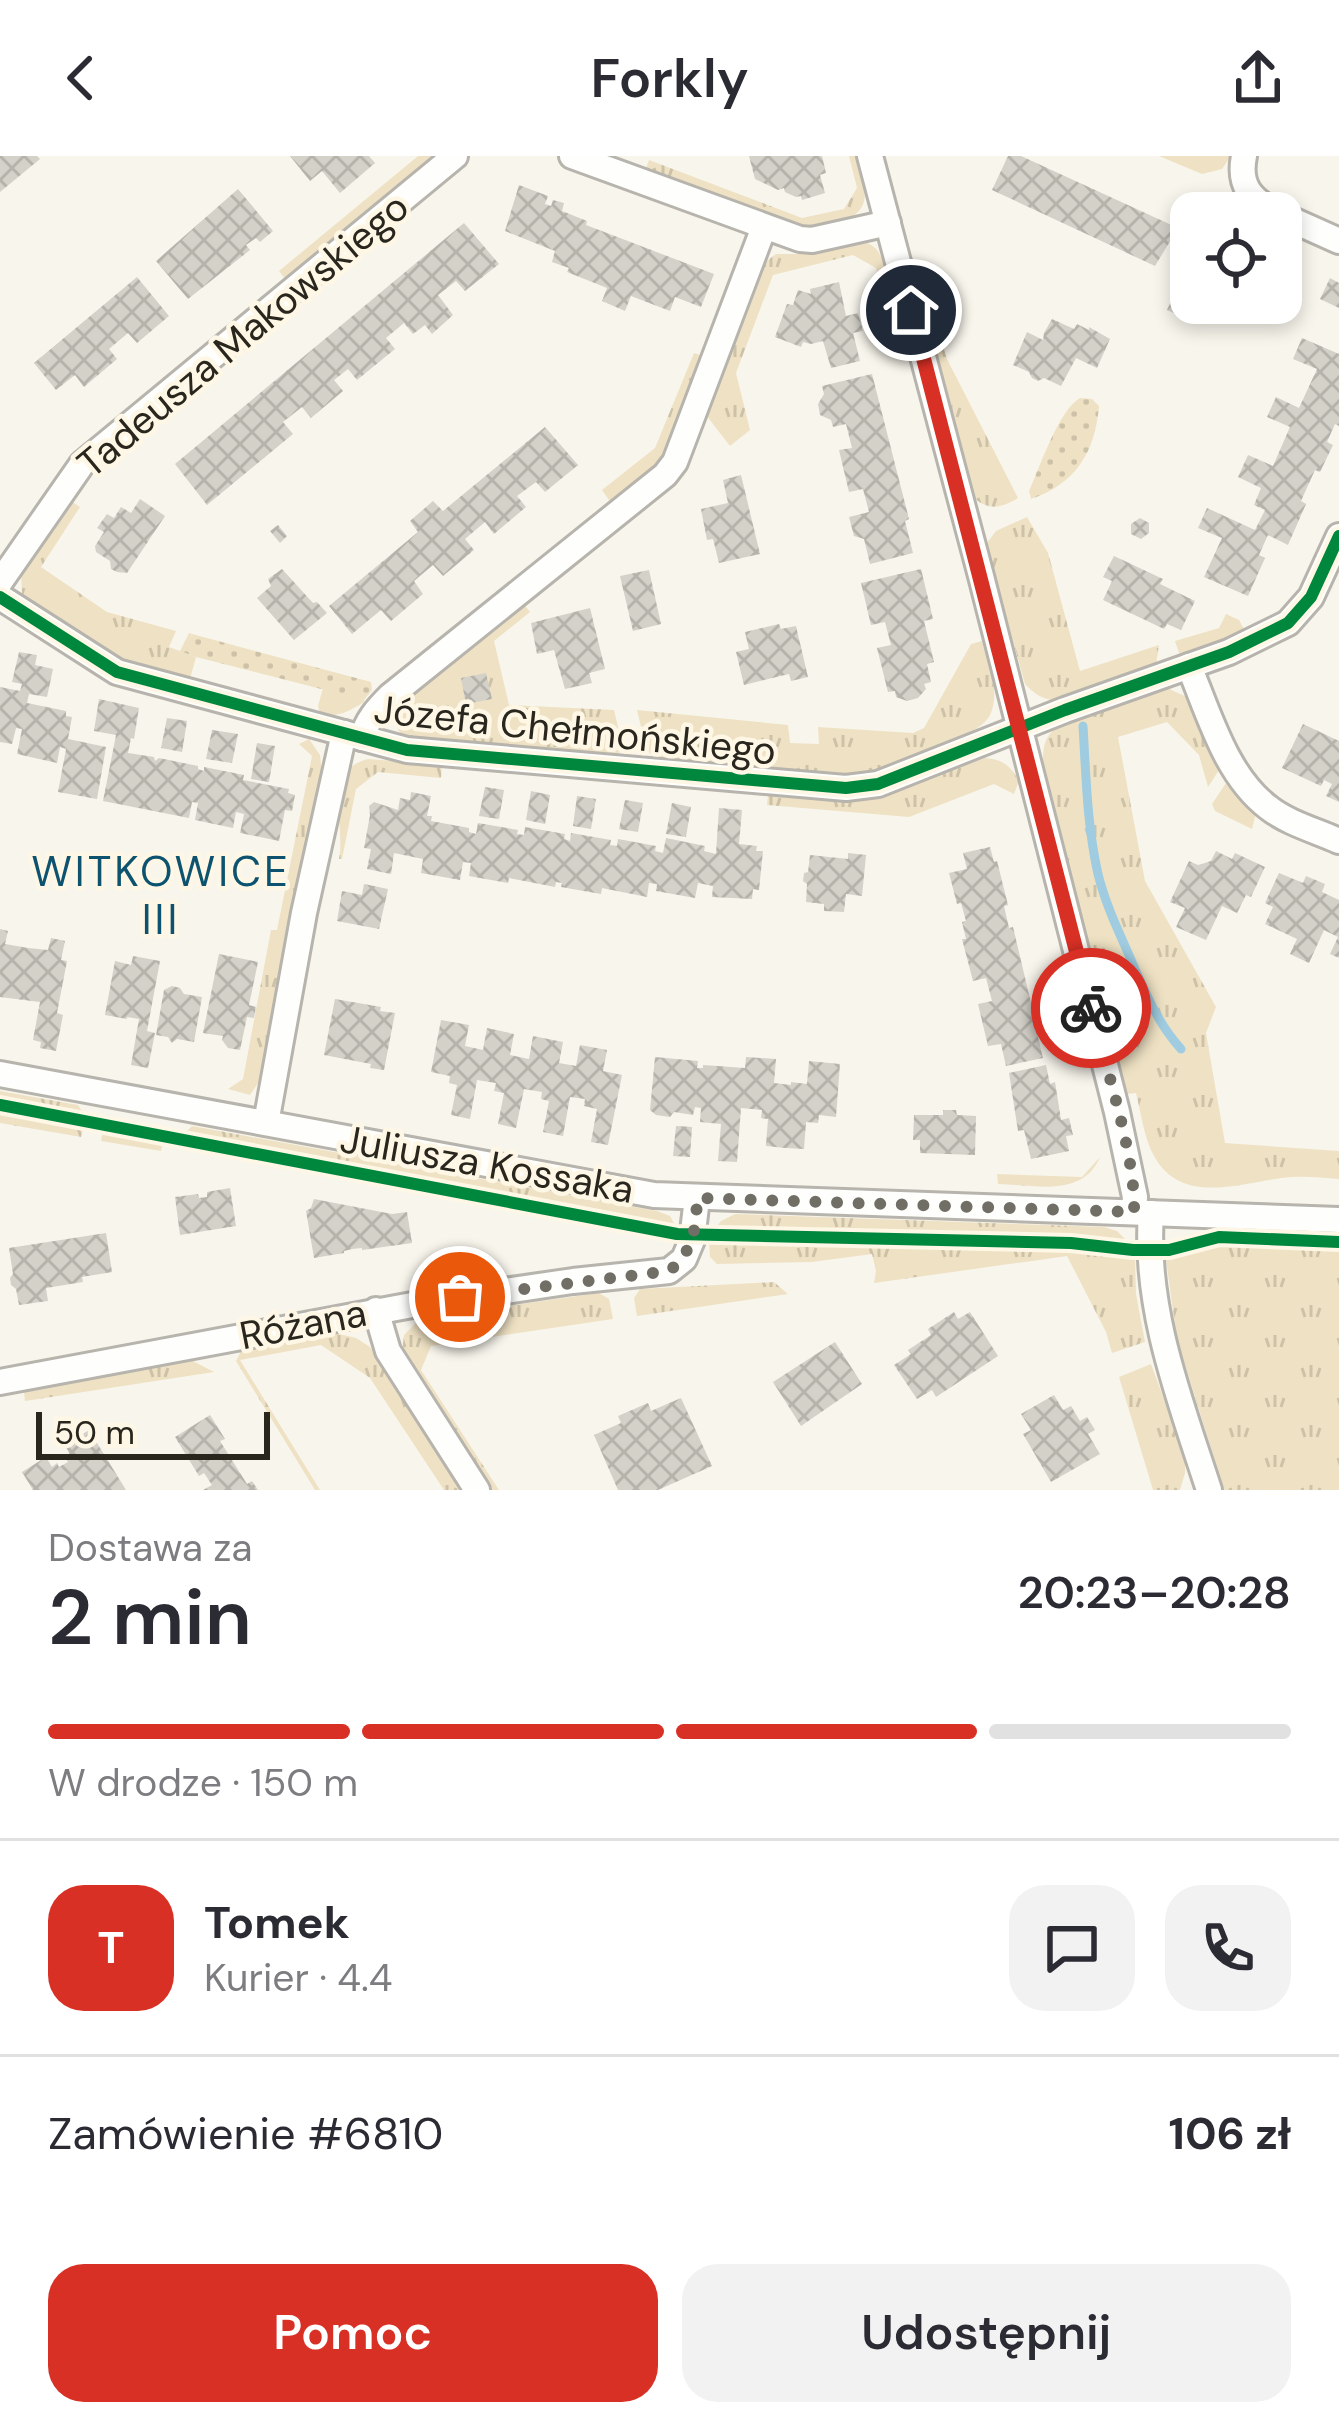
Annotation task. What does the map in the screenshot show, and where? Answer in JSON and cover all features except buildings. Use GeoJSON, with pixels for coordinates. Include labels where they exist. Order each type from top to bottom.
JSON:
{"type":"FeatureCollection","features":[{"type":"Feature","properties":{"kind":"street","name":"Tadeusza Makowskiego"},"geometry":{"type":"LineString","coordinates":[[0,581],[82,464],[455,156]]}},
{"type":"Feature","properties":{"kind":"street"},"geometry":{"type":"LineString","coordinates":[[572,156],[800,239],[888,223]]}},
{"type":"Feature","properties":{"kind":"street"},"geometry":{"type":"LineString","coordinates":[[870,156],[1020,729],[1135,1197],[1143,1213],[1161,1337],[1208,1490]]}},
{"type":"Feature","properties":{"kind":"street"},"geometry":{"type":"LineString","coordinates":[[1244,156],[1241,173],[1248,192]]}},
{"type":"Feature","properties":{"kind":"street"},"geometry":{"type":"LineString","coordinates":[[1302,224],[1339,241]]}},
{"type":"Feature","properties":{"kind":"street"},"geometry":{"type":"LineString","coordinates":[[266,1124],[304,913],[352,735],[390,696],[665,475],[682,449],[764,227]]}},
{"type":"Feature","properties":{"kind":"street","name":"Józefa Chełmońskiego"},"geometry":{"type":"LineString","coordinates":[[0,597],[117,672],[407,750],[846,788],[878,784],[1229,652],[1288,623],[1311,597],[1339,536]]}},
{"type":"Feature","properties":{"kind":"street"},"geometry":{"type":"LineString","coordinates":[[1189,666],[1246,785],[1271,810],[1339,842]]}},
{"type":"Feature","properties":{"kind":"street","name":"Juliusza Kossaka"},"geometry":{"type":"LineString","coordinates":[[0,1074],[654,1195],[1339,1220]]}},
{"type":"Feature","properties":{"kind":"street","name":"Różana"},"geometry":{"type":"LineString","coordinates":[[0,1382],[376,1310],[669,1271],[684,1259],[692,1240],[697,1198]]}},
{"type":"Feature","properties":{"kind":"street"},"geometry":{"type":"LineString","coordinates":[[376,1310],[388,1351],[477,1490]]}},
{"type":"Feature","properties":{"kind":"green space"},"geometry":{"type":"Polygon","coordinates":[[[418,156],[435,156],[286,280],[279,271],[418,156]]]}},
{"type":"Feature","properties":{"kind":"green space"},"geometry":{"type":"Polygon","coordinates":[[[849,156],[857,156],[865,189],[862,207],[847,219],[814,226],[795,225],[645,171],[649,160],[802,218],[844,209],[857,188],[849,156]]]}},
{"type":"Feature","properties":{"kind":"green space"},"geometry":{"type":"Polygon","coordinates":[[[1159,156],[1231,156],[1222,169],[1202,174],[1159,156]]]}},
{"type":"Feature","properties":{"kind":"green space"},"geometry":{"type":"Polygon","coordinates":[[[860,242],[879,253],[890,292],[883,293],[876,268],[853,255],[773,275],[736,373],[750,430],[730,446],[706,415],[764,263],[776,254],[860,242]]]}},
{"type":"Feature","properties":{"kind":"green space"},"geometry":{"type":"Polygon","coordinates":[[[926,288],[947,359],[1018,498],[1006,504],[990,506],[974,498],[920,290],[926,288]]]}},
{"type":"Feature","properties":{"kind":"green space"},"geometry":{"type":"Polygon","coordinates":[[[694,353],[703,356],[669,449],[611,503],[602,490],[655,448],[694,353]]]}},
{"type":"Feature","properties":{"kind":"green space"},"geometry":{"type":"Polygon","coordinates":[[[1080,398],[1092,399],[1099,406],[1087,452],[1060,485],[1031,499],[1029,491],[1050,440],[1080,398]]]}},
{"type":"Feature","properties":{"kind":"green space"},"geometry":{"type":"Polygon","coordinates":[[[71,501],[80,507],[41,567],[107,612],[176,631],[169,647],[180,651],[192,634],[184,652],[196,657],[190,679],[122,662],[22,595],[21,573],[71,501]]]}},
{"type":"Feature","properties":{"kind":"green space"},"geometry":{"type":"Polygon","coordinates":[[[1027,517],[1048,553],[1080,671],[1159,645],[1156,665],[1055,700],[1025,684],[986,544],[996,531],[1027,517]]]}},
{"type":"Feature","properties":{"kind":"green space"},"geometry":{"type":"Polygon","coordinates":[[[523,603],[530,612],[494,641],[509,705],[614,710],[622,743],[616,756],[410,738],[398,729],[398,706],[523,603]]]}},
{"type":"Feature","properties":{"kind":"green space"},"geometry":{"type":"Polygon","coordinates":[[[1226,614],[1239,620],[1245,631],[1180,656],[1175,641],[1219,628],[1226,614]]]}},
{"type":"Feature","properties":{"kind":"green space"},"geometry":{"type":"Polygon","coordinates":[[[192,634],[371,682],[372,690],[364,700],[196,657],[183,652],[192,634]]]}},
{"type":"Feature","properties":{"kind":"green space"},"geometry":{"type":"Polygon","coordinates":[[[982,641],[994,688],[990,715],[967,734],[900,762],[844,776],[655,760],[646,748],[637,710],[788,725],[790,743],[819,744],[818,727],[913,733],[924,728],[971,644],[982,641]]]}},
{"type":"Feature","properties":{"kind":"green space"},"geometry":{"type":"Polygon","coordinates":[[[323,688],[364,702],[343,713],[320,714],[323,688]]]}},
{"type":"Feature","properties":{"kind":"green space"},"geometry":{"type":"Polygon","coordinates":[[[1167,688],[1187,697],[1221,767],[1208,787],[1199,755],[1167,722],[1118,737],[1145,881],[1216,1007],[1206,1033],[1225,1143],[1339,1151],[1339,1179],[1292,1177],[1217,1188],[1181,1182],[1154,1156],[1136,1093],[1127,1094],[1043,752],[1049,735],[1069,722],[1167,688]]]}},
{"type":"Feature","properties":{"kind":"green space"},"geometry":{"type":"Polygon","coordinates":[[[309,739],[320,755],[322,774],[260,1080],[250,1095],[228,1089],[243,1079],[271,930],[277,930],[312,756],[299,744],[309,739]]]}},
{"type":"Feature","properties":{"kind":"green space"},"geometry":{"type":"Polygon","coordinates":[[[985,758],[1013,771],[1019,781],[1014,794],[994,784],[909,817],[767,805],[768,794],[848,800],[882,795],[985,758]]]}},
{"type":"Feature","properties":{"kind":"green space"},"geometry":{"type":"Polygon","coordinates":[[[368,759],[442,765],[441,778],[378,772],[356,789],[339,859],[340,786],[354,765],[368,759]]]}},
{"type":"Feature","properties":{"kind":"green space"},"geometry":{"type":"Polygon","coordinates":[[[1228,780],[1256,813],[1252,829],[1215,811],[1212,804],[1228,780]]]}},
{"type":"Feature","properties":{"kind":"green space"},"geometry":{"type":"Polygon","coordinates":[[[0,1091],[78,1105],[85,1116],[0,1100],[0,1091]]]}},
{"type":"Feature","properties":{"kind":"green space"},"geometry":{"type":"Polygon","coordinates":[[[0,1110],[84,1125],[81,1137],[0,1123],[0,1110]]]}},
{"type":"Feature","properties":{"kind":"green space"},"geometry":{"type":"Polygon","coordinates":[[[192,1126],[657,1211],[670,1216],[677,1229],[183,1135],[192,1126]]]}},
{"type":"Feature","properties":{"kind":"green space"},"geometry":{"type":"Polygon","coordinates":[[[103,1129],[163,1141],[161,1151],[101,1141],[103,1129]]]}},
{"type":"Feature","properties":{"kind":"green space"},"geometry":{"type":"Polygon","coordinates":[[[1100,1157],[1082,1179],[1070,1184],[998,1184],[997,1174],[1082,1177],[1100,1157]]]}},
{"type":"Feature","properties":{"kind":"green space"},"geometry":{"type":"Polygon","coordinates":[[[735,1214],[1104,1227],[1117,1231],[1130,1244],[1071,1238],[713,1231],[735,1214]]]}},
{"type":"Feature","properties":{"kind":"green space"},"geometry":{"type":"Polygon","coordinates":[[[709,1241],[1070,1248],[1135,1255],[1145,1342],[1112,1353],[1067,1256],[874,1283],[872,1254],[812,1262],[717,1264],[710,1257],[709,1241]]]}},
{"type":"Feature","properties":{"kind":"green space"},"geometry":{"type":"Polygon","coordinates":[[[1219,1242],[1339,1247],[1339,1490],[1224,1490],[1177,1339],[1166,1260],[1219,1242]]]}},
{"type":"Feature","properties":{"kind":"green space"},"geometry":{"type":"Polygon","coordinates":[[[774,1282],[788,1294],[637,1316],[634,1298],[640,1289],[774,1282]]]}},
{"type":"Feature","properties":{"kind":"green space"},"geometry":{"type":"Polygon","coordinates":[[[599,1293],[609,1299],[613,1319],[431,1346],[421,1370],[499,1490],[491,1490],[402,1352],[404,1335],[421,1318],[599,1293]]]}},
{"type":"Feature","properties":{"kind":"green space"},"geometry":{"type":"Polygon","coordinates":[[[335,1333],[370,1347],[463,1490],[444,1490],[370,1378],[321,1345],[240,1360],[320,1490],[315,1490],[236,1361],[241,1351],[335,1333]]]}},
{"type":"Feature","properties":{"kind":"green space"},"geometry":{"type":"Polygon","coordinates":[[[191,1360],[214,1372],[25,1401],[24,1392],[191,1360]]]}},
{"type":"Feature","properties":{"kind":"green space"},"geometry":{"type":"Polygon","coordinates":[[[1151,1364],[1185,1456],[1180,1490],[1153,1490],[1119,1377],[1151,1364]]]}},
{"type":"Feature","properties":{"kind":"waterway"},"geometry":{"type":"LineString","coordinates":[[1083,726],[1089,819],[1101,886],[1149,1001],[1181,1049]]}},
{"type":"Feature","properties":{"kind":"cycle path"},"geometry":{"type":"LineString","coordinates":[[0,597],[117,672],[407,750],[846,788],[878,784],[1229,652],[1288,623],[1311,597],[1339,536]]}},
{"type":"Feature","properties":{"kind":"cycle path"},"geometry":{"type":"LineString","coordinates":[[0,1105],[677,1234],[1071,1243],[1133,1250],[1169,1250],[1219,1237],[1339,1242]]}},
{"type":"Feature","properties":{"kind":"way so far"},"geometry":{"type":"LineString","coordinates":[[460,1297],[669,1271],[684,1259],[692,1240],[697,1198],[1134,1212],[1124,1143],[1091,1008]]}},
{"type":"Feature","properties":{"kind":"district","name":"WITKOWICE III"},"geometry":{"type":"Point","coordinates":[161,896]}},
{"type":"Feature","properties":{"kind":"route"},"geometry":{"type":"LineString","coordinates":[[911,310],[1091,1008]]}}]}
